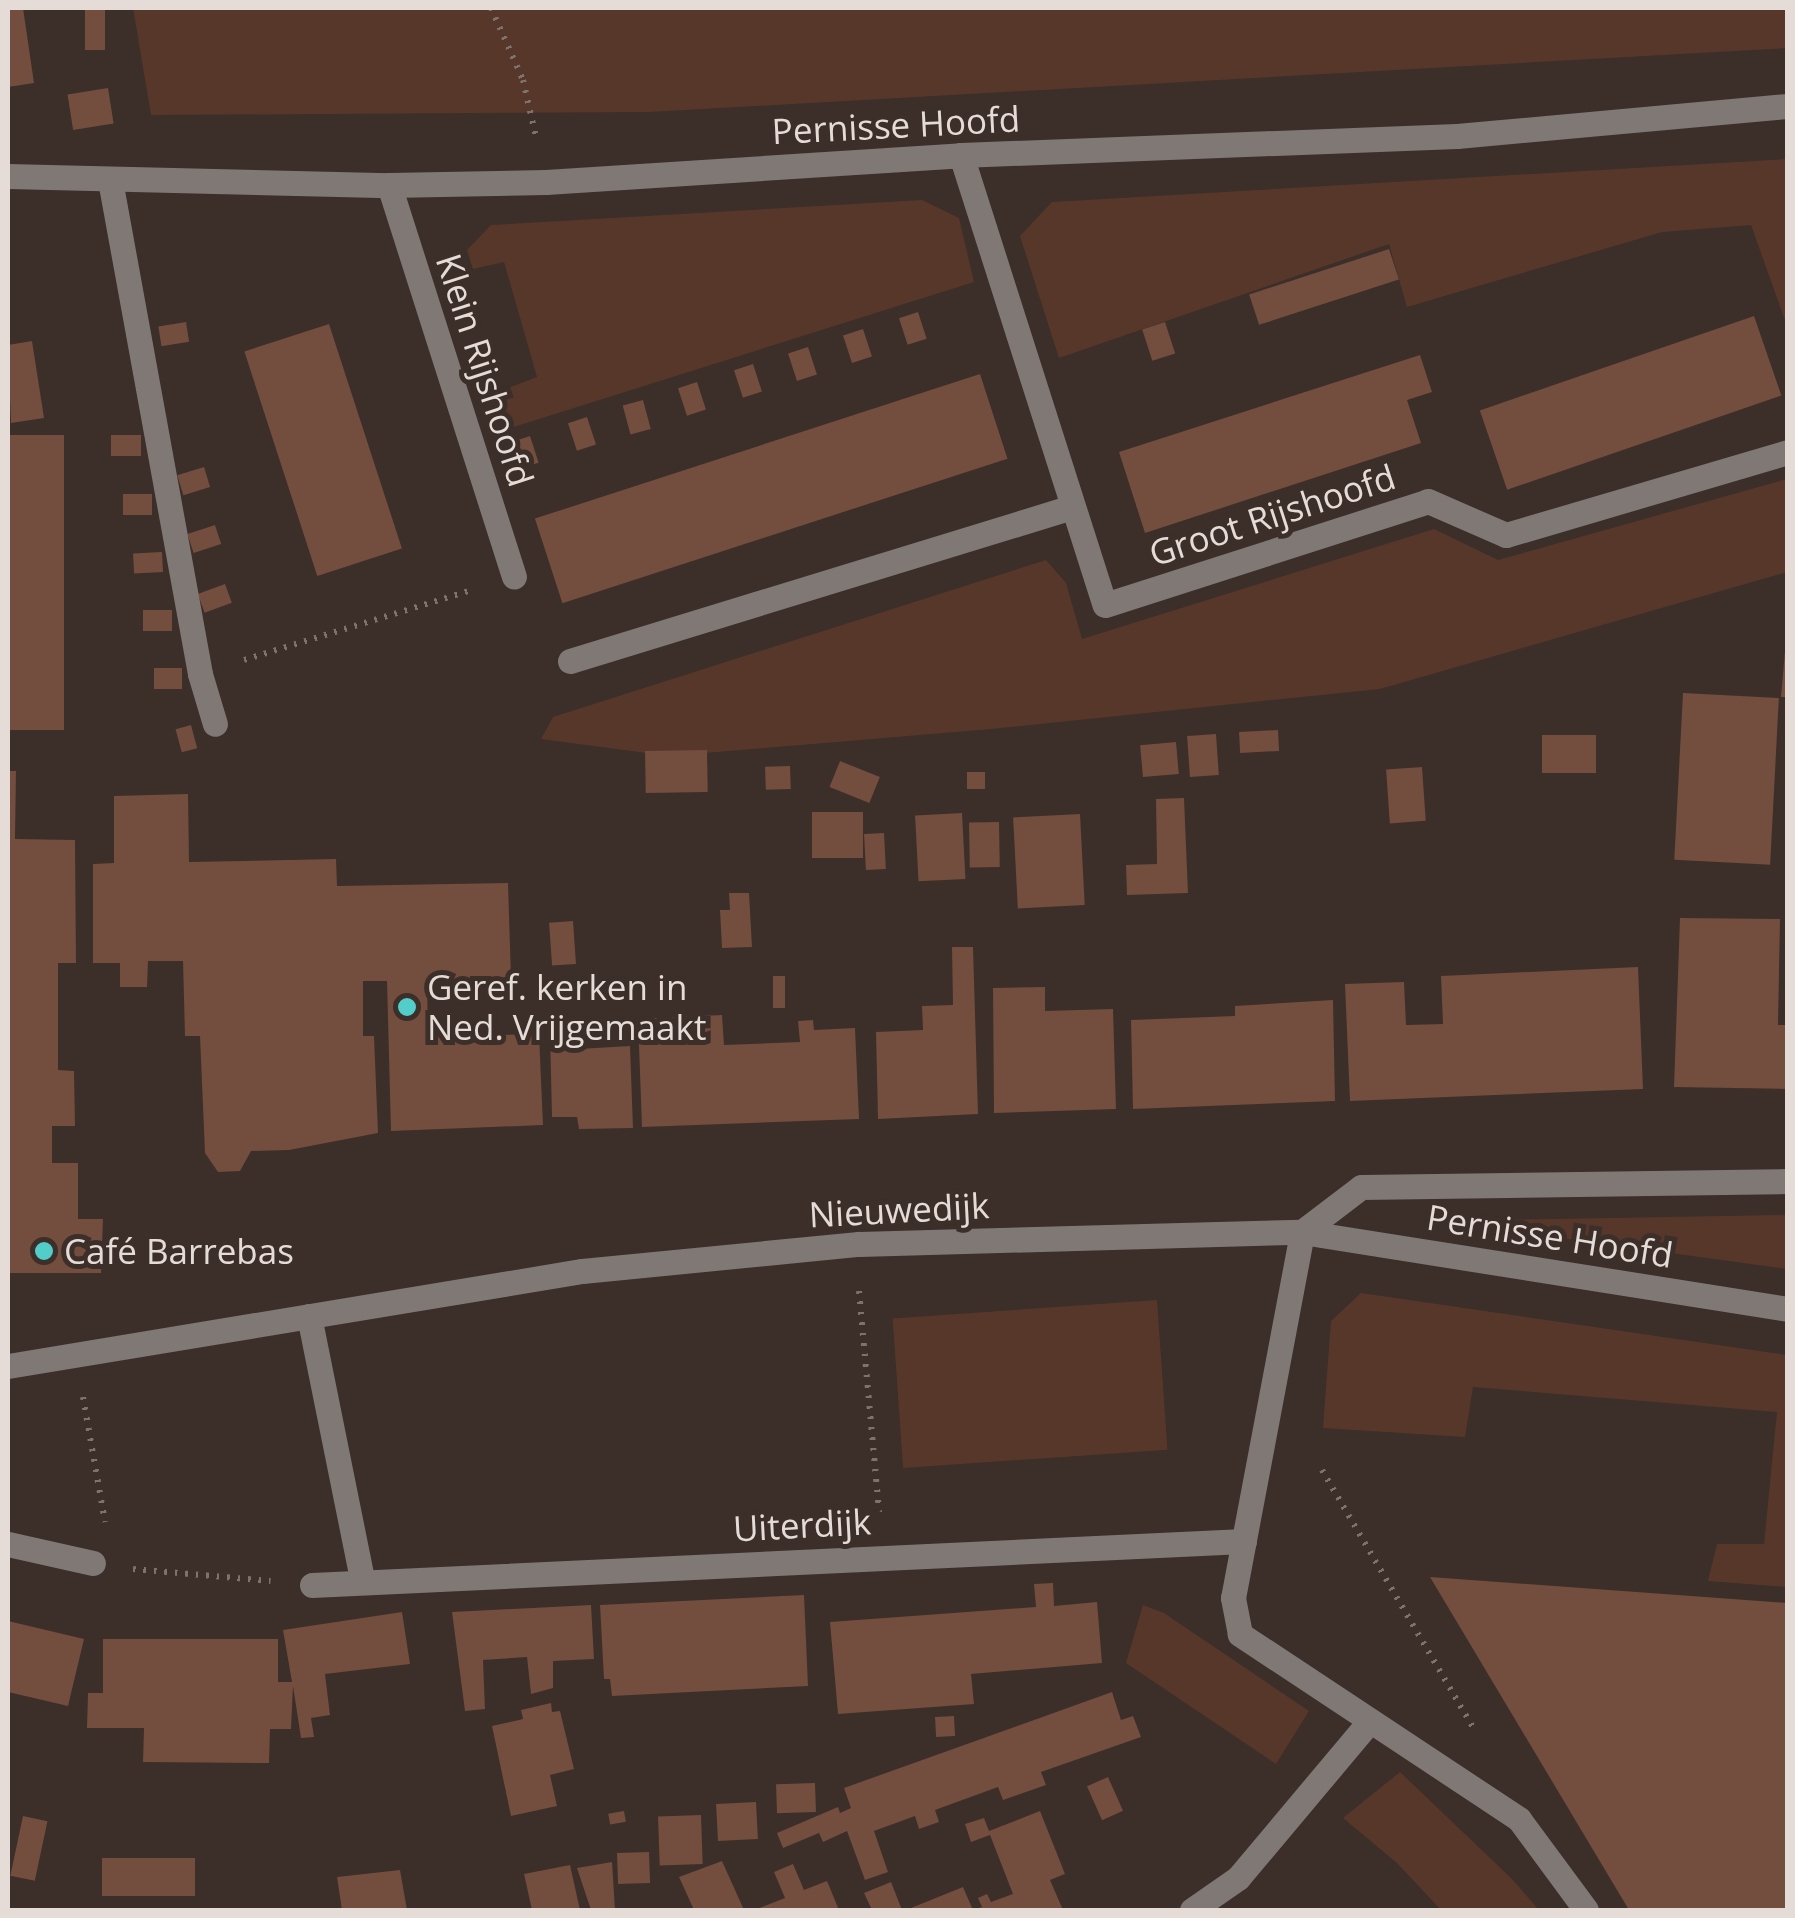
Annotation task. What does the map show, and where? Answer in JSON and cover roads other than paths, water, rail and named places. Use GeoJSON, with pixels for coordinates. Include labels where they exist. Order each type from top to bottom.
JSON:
{"type":"FeatureCollection","features":[{"type":"Feature","properties":{"kind":"street","name":"Pernisse Hoofd"},"geometry":{"type":"LineString","coordinates":[[8,176],[389,184],[546,182],[962,154],[1457,136],[1788,106]]}},
{"type":"Feature","properties":{"kind":"street","name":"Groot Rijshoofd"},"geometry":{"type":"LineString","coordinates":[[962,154],[1105,605],[1428,501],[1506,534],[1788,452]]}},
{"type":"Feature","properties":{"kind":"street"},"geometry":{"type":"LineString","coordinates":[[110,180],[200,674],[215,724]]}},
{"type":"Feature","properties":{"kind":"street","name":"Klein Rijshoofd"},"geometry":{"type":"LineString","coordinates":[[389,184],[514,577]]}},
{"type":"Feature","properties":{"kind":"street"},"geometry":{"type":"LineString","coordinates":[[570,661],[1072,507]]}},
{"type":"Feature","properties":{"kind":"street"},"geometry":{"type":"LineString","coordinates":[[1586,1910],[1519,1819],[1240,1634],[1233,1598],[1302,1232],[1361,1187],[1788,1181]]}},
{"type":"Feature","properties":{"kind":"street","name":"Pernisse Hoofd"},"geometry":{"type":"LineString","coordinates":[[1302,1232],[1788,1309]]}},
{"type":"Feature","properties":{"kind":"street","name":"Nieuwedijk"},"geometry":{"type":"LineString","coordinates":[[8,1366],[582,1271],[859,1244],[1302,1232]]}},
{"type":"Feature","properties":{"kind":"street"},"geometry":{"type":"LineString","coordinates":[[309,1316],[362,1580]]}},
{"type":"Feature","properties":{"kind":"street","name":"Uiterdijk"},"geometry":{"type":"LineString","coordinates":[[312,1585],[1244,1541]]}},
{"type":"Feature","properties":{"kind":"street"},"geometry":{"type":"LineString","coordinates":[[8,1544],[103,1565]]}},
{"type":"Feature","properties":{"kind":"street"},"geometry":{"type":"LineString","coordinates":[[1192,1910],[1238,1878],[1370,1722]]}},
{"type":"Feature","properties":{"kind":"place","name":"Geref. kerken in Ned. Vrijgemaakt"},"geometry":{"type":"Point","coordinates":[407,1007]}},
{"type":"Feature","properties":{"kind":"place","name":"Café Barrebas"},"geometry":{"type":"Point","coordinates":[44,1251]}}]}
